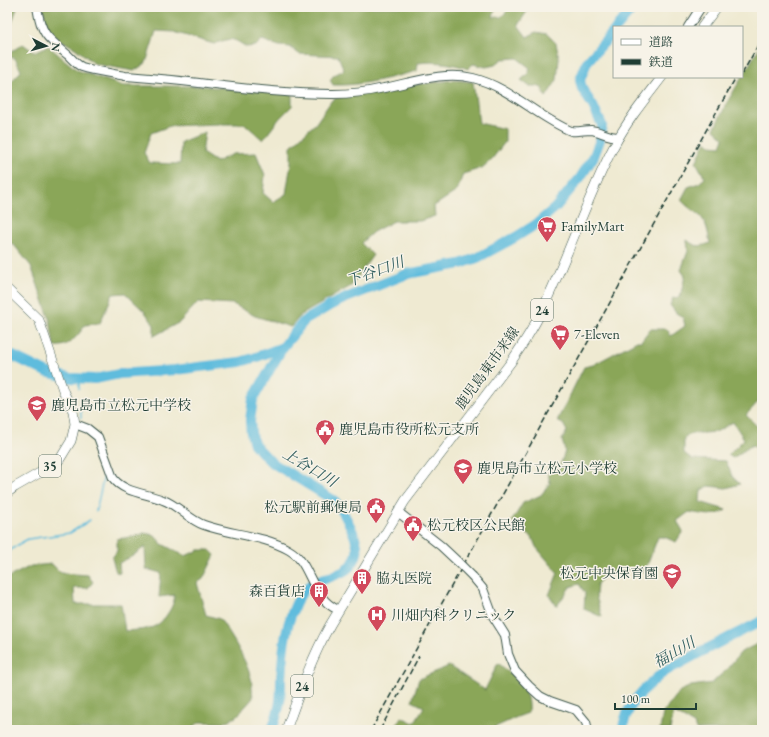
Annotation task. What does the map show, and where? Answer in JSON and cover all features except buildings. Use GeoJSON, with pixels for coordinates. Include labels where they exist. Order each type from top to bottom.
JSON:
{"type":"FeatureCollection","features":[{"type":"Feature","properties":{"kind":"main road"},"geometry":{"type":"LineString","coordinates":[[703,26],[717,7]]}},
{"type":"Feature","properties":{"kind":"main road","name":"鹿児島東市来線"},"geometry":{"type":"LineString","coordinates":[[286,730],[297,698],[320,643],[338,610],[398,512],[422,477],[498,380],[522,345],[539,316],[551,290],[605,163],[631,117],[661,78]]}},
{"type":"Feature","properties":{"kind":"main road","name":"35"},"geometry":{"type":"LineString","coordinates":[[7,288],[39,320],[64,392],[73,411],[75,424],[70,444],[60,459],[55,464],[7,493]]}},
{"type":"Feature","properties":{"kind":"street"},"geometry":{"type":"LineString","coordinates":[[37,7],[40,23],[44,33],[54,44],[81,66],[111,73],[125,76],[240,88],[298,93],[334,94],[376,90],[438,76],[465,77],[482,81],[497,87],[572,131],[596,131],[608,136],[619,137]]}},
{"type":"Feature","properties":{"kind":"street"},"geometry":{"type":"LineString","coordinates":[[689,26],[701,7]]}},
{"type":"Feature","properties":{"kind":"street"},"geometry":{"type":"LineString","coordinates":[[75,424],[88,429],[98,437],[113,478],[118,483],[134,491],[164,500],[204,525],[265,540],[294,553],[298,557],[319,594],[327,603],[338,610]]}},
{"type":"Feature","properties":{"kind":"street"},"geometry":{"type":"LineString","coordinates":[[398,512],[444,548],[483,589],[493,616],[504,635],[508,654],[515,670],[540,696],[576,710],[586,722],[588,730]]}},
{"type":"Feature","properties":{"kind":"green space"},"geometry":{"type":"Polygon","coordinates":[[[7,7],[17,8],[7,37],[7,7]]]}},
{"type":"Feature","properties":{"kind":"green space"},"geometry":{"type":"Polygon","coordinates":[[[43,7],[496,7],[493,17],[501,17],[511,7],[530,7],[518,25],[527,37],[536,32],[547,34],[556,43],[559,59],[557,80],[546,97],[542,88],[537,86],[529,86],[521,80],[528,74],[530,68],[517,58],[502,59],[495,65],[486,67],[473,64],[468,69],[443,63],[418,63],[417,71],[365,83],[333,85],[330,80],[334,75],[344,70],[338,56],[299,54],[290,47],[279,46],[262,40],[256,46],[246,47],[234,40],[227,40],[214,44],[174,32],[156,31],[146,63],[134,71],[95,64],[75,48],[59,39],[47,27],[43,7]]]}},
{"type":"Feature","properties":{"kind":"green space"},"geometry":{"type":"Polygon","coordinates":[[[762,43],[762,400],[758,402],[746,415],[762,431],[762,453],[752,445],[733,458],[728,455],[744,439],[733,422],[716,432],[690,434],[684,438],[684,453],[692,459],[726,461],[732,476],[740,484],[726,488],[709,486],[701,490],[700,502],[726,510],[712,515],[689,512],[677,521],[683,531],[676,542],[664,537],[658,537],[645,571],[632,569],[609,572],[597,584],[596,596],[602,617],[584,609],[585,593],[579,584],[570,587],[557,606],[549,595],[558,573],[536,547],[532,537],[521,530],[512,521],[523,503],[541,495],[550,483],[548,466],[553,470],[559,468],[565,451],[562,440],[567,431],[563,424],[557,421],[584,367],[593,365],[637,341],[641,341],[650,329],[667,329],[671,336],[685,326],[683,317],[676,313],[670,305],[673,298],[680,297],[685,276],[681,270],[688,251],[687,240],[698,246],[710,243],[707,228],[702,218],[681,200],[688,187],[699,183],[705,178],[696,162],[706,141],[711,145],[721,146],[724,138],[714,129],[729,99],[741,78],[743,78],[743,75],[762,43]]]}},
{"type":"Feature","properties":{"kind":"green space"},"geometry":{"type":"Polygon","coordinates":[[[23,44],[34,52],[48,46],[77,70],[123,86],[201,86],[292,94],[292,106],[279,119],[263,140],[245,124],[170,126],[151,133],[144,153],[150,163],[180,164],[181,142],[205,132],[202,153],[216,162],[233,154],[256,153],[265,175],[263,193],[273,202],[286,194],[291,163],[291,146],[316,123],[332,100],[336,98],[454,80],[473,82],[479,123],[505,129],[505,142],[492,159],[482,168],[463,174],[457,191],[434,206],[435,216],[420,221],[394,221],[373,232],[361,243],[373,255],[351,286],[301,315],[291,327],[255,316],[233,304],[198,302],[180,322],[154,336],[154,325],[145,312],[125,293],[113,294],[100,323],[85,325],[76,337],[69,343],[54,346],[50,320],[31,266],[14,245],[7,241],[7,86],[21,71],[15,58],[7,57],[7,50],[12,51],[23,44]]]}},
{"type":"Feature","properties":{"kind":"green space"},"geometry":{"type":"Polygon","coordinates":[[[144,533],[154,535],[162,544],[185,556],[199,550],[210,550],[215,555],[203,579],[197,583],[206,615],[220,619],[242,655],[251,678],[253,698],[236,717],[223,723],[200,722],[189,730],[7,730],[7,580],[9,577],[31,566],[52,564],[61,573],[88,575],[93,582],[88,588],[74,588],[75,604],[121,604],[125,631],[150,628],[164,619],[172,607],[174,595],[159,597],[161,573],[146,569],[145,547],[119,563],[120,573],[116,572],[112,558],[117,551],[117,539],[137,536],[144,533]]]}},
{"type":"Feature","properties":{"kind":"green space"},"geometry":{"type":"Polygon","coordinates":[[[757,644],[762,645],[762,730],[696,730],[694,724],[674,713],[670,730],[660,730],[663,713],[680,691],[691,686],[712,683],[726,670],[741,652],[757,644]]]}},
{"type":"Feature","properties":{"kind":"green space"},"geometry":{"type":"Polygon","coordinates":[[[498,663],[516,679],[524,690],[527,697],[528,713],[489,730],[394,730],[401,717],[414,723],[424,707],[412,701],[419,679],[449,666],[485,690],[498,663]]]}},
{"type":"Feature","properties":{"kind":"waterway","name":"下谷口川"},"geometry":{"type":"LineString","coordinates":[[618,26],[634,7]]}},
{"type":"Feature","properties":{"kind":"waterway","name":"下谷口川"},"geometry":{"type":"LineString","coordinates":[[272,730],[280,701],[283,657],[291,614],[301,594],[307,587],[348,569],[357,553],[357,547],[350,526],[335,501],[271,462],[254,444],[250,421],[253,399],[283,347],[304,321],[346,298],[407,274],[460,264],[477,258],[535,225],[555,208],[580,178],[594,156],[601,137],[602,125],[593,106],[582,89],[580,80],[587,62],[613,32]]}},
{"type":"Feature","properties":{"kind":"waterway","name":"下谷口川"},"geometry":{"type":"LineString","coordinates":[[7,353],[46,372],[70,378],[95,379],[119,374],[175,370],[240,362],[283,347]]}},
{"type":"Feature","properties":{"kind":"waterway"},"geometry":{"type":"LineString","coordinates":[[79,378],[79,389]]}},
{"type":"Feature","properties":{"kind":"waterway"},"geometry":{"type":"LineString","coordinates":[[80,400],[81,418]]}},
{"type":"Feature","properties":{"kind":"waterway"},"geometry":{"type":"LineString","coordinates":[[96,511],[104,476]]}},
{"type":"Feature","properties":{"kind":"waterway"},"geometry":{"type":"LineString","coordinates":[[7,553],[28,539],[70,533],[90,520]]}},
{"type":"Feature","properties":{"kind":"waterway","name":"福山川"},"geometry":{"type":"LineString","coordinates":[[623,730],[624,722],[635,700],[662,674],[762,621]]}},
{"type":"Feature","properties":{"kind":"railway"},"geometry":{"type":"LineString","coordinates":[[743,72],[762,38]]}},
{"type":"Feature","properties":{"kind":"railway"},"geometry":{"type":"LineString","coordinates":[[371,730],[735,78]]}},
{"type":"Feature","properties":{"kind":"railway"},"geometry":{"type":"LineString","coordinates":[[380,730],[419,656]]}},
{"type":"Feature","properties":{"kind":"place","name":"FamilyMart"},"geometry":{"type":"Point","coordinates":[547,243]}},
{"type":"Feature","properties":{"kind":"place","name":"7-Eleven"},"geometry":{"type":"Point","coordinates":[560,351]}},
{"type":"Feature","properties":{"kind":"place","name":"鹿児島市立松元中学校"},"geometry":{"type":"Point","coordinates":[37,422]}},
{"type":"Feature","properties":{"kind":"place","name":"鹿児島市役所松元支所"},"geometry":{"type":"Point","coordinates":[325,446]}},
{"type":"Feature","properties":{"kind":"place","name":"鹿児島市立松元小学校"},"geometry":{"type":"Point","coordinates":[463,485]}},
{"type":"Feature","properties":{"kind":"place","name":"松元駅前郵便局"},"geometry":{"type":"Point","coordinates":[376,524]}},
{"type":"Feature","properties":{"kind":"place","name":"松元校区公民館"},"geometry":{"type":"Point","coordinates":[413,542]}},
{"type":"Feature","properties":{"kind":"place","name":"松元中央保育園"},"geometry":{"type":"Point","coordinates":[672,590]}},
{"type":"Feature","properties":{"kind":"place","name":"脇丸医院"},"geometry":{"type":"Point","coordinates":[362,595]}},
{"type":"Feature","properties":{"kind":"place","name":"森百貨店"},"geometry":{"type":"Point","coordinates":[319,608]}},
{"type":"Feature","properties":{"kind":"place","name":"川畑内科クリニック"},"geometry":{"type":"Point","coordinates":[377,632]}},
{"type":"Feature","properties":{"kind":"water label","name":"上谷口川"},"geometry":{"type":"Point","coordinates":[310,467]}}]}
